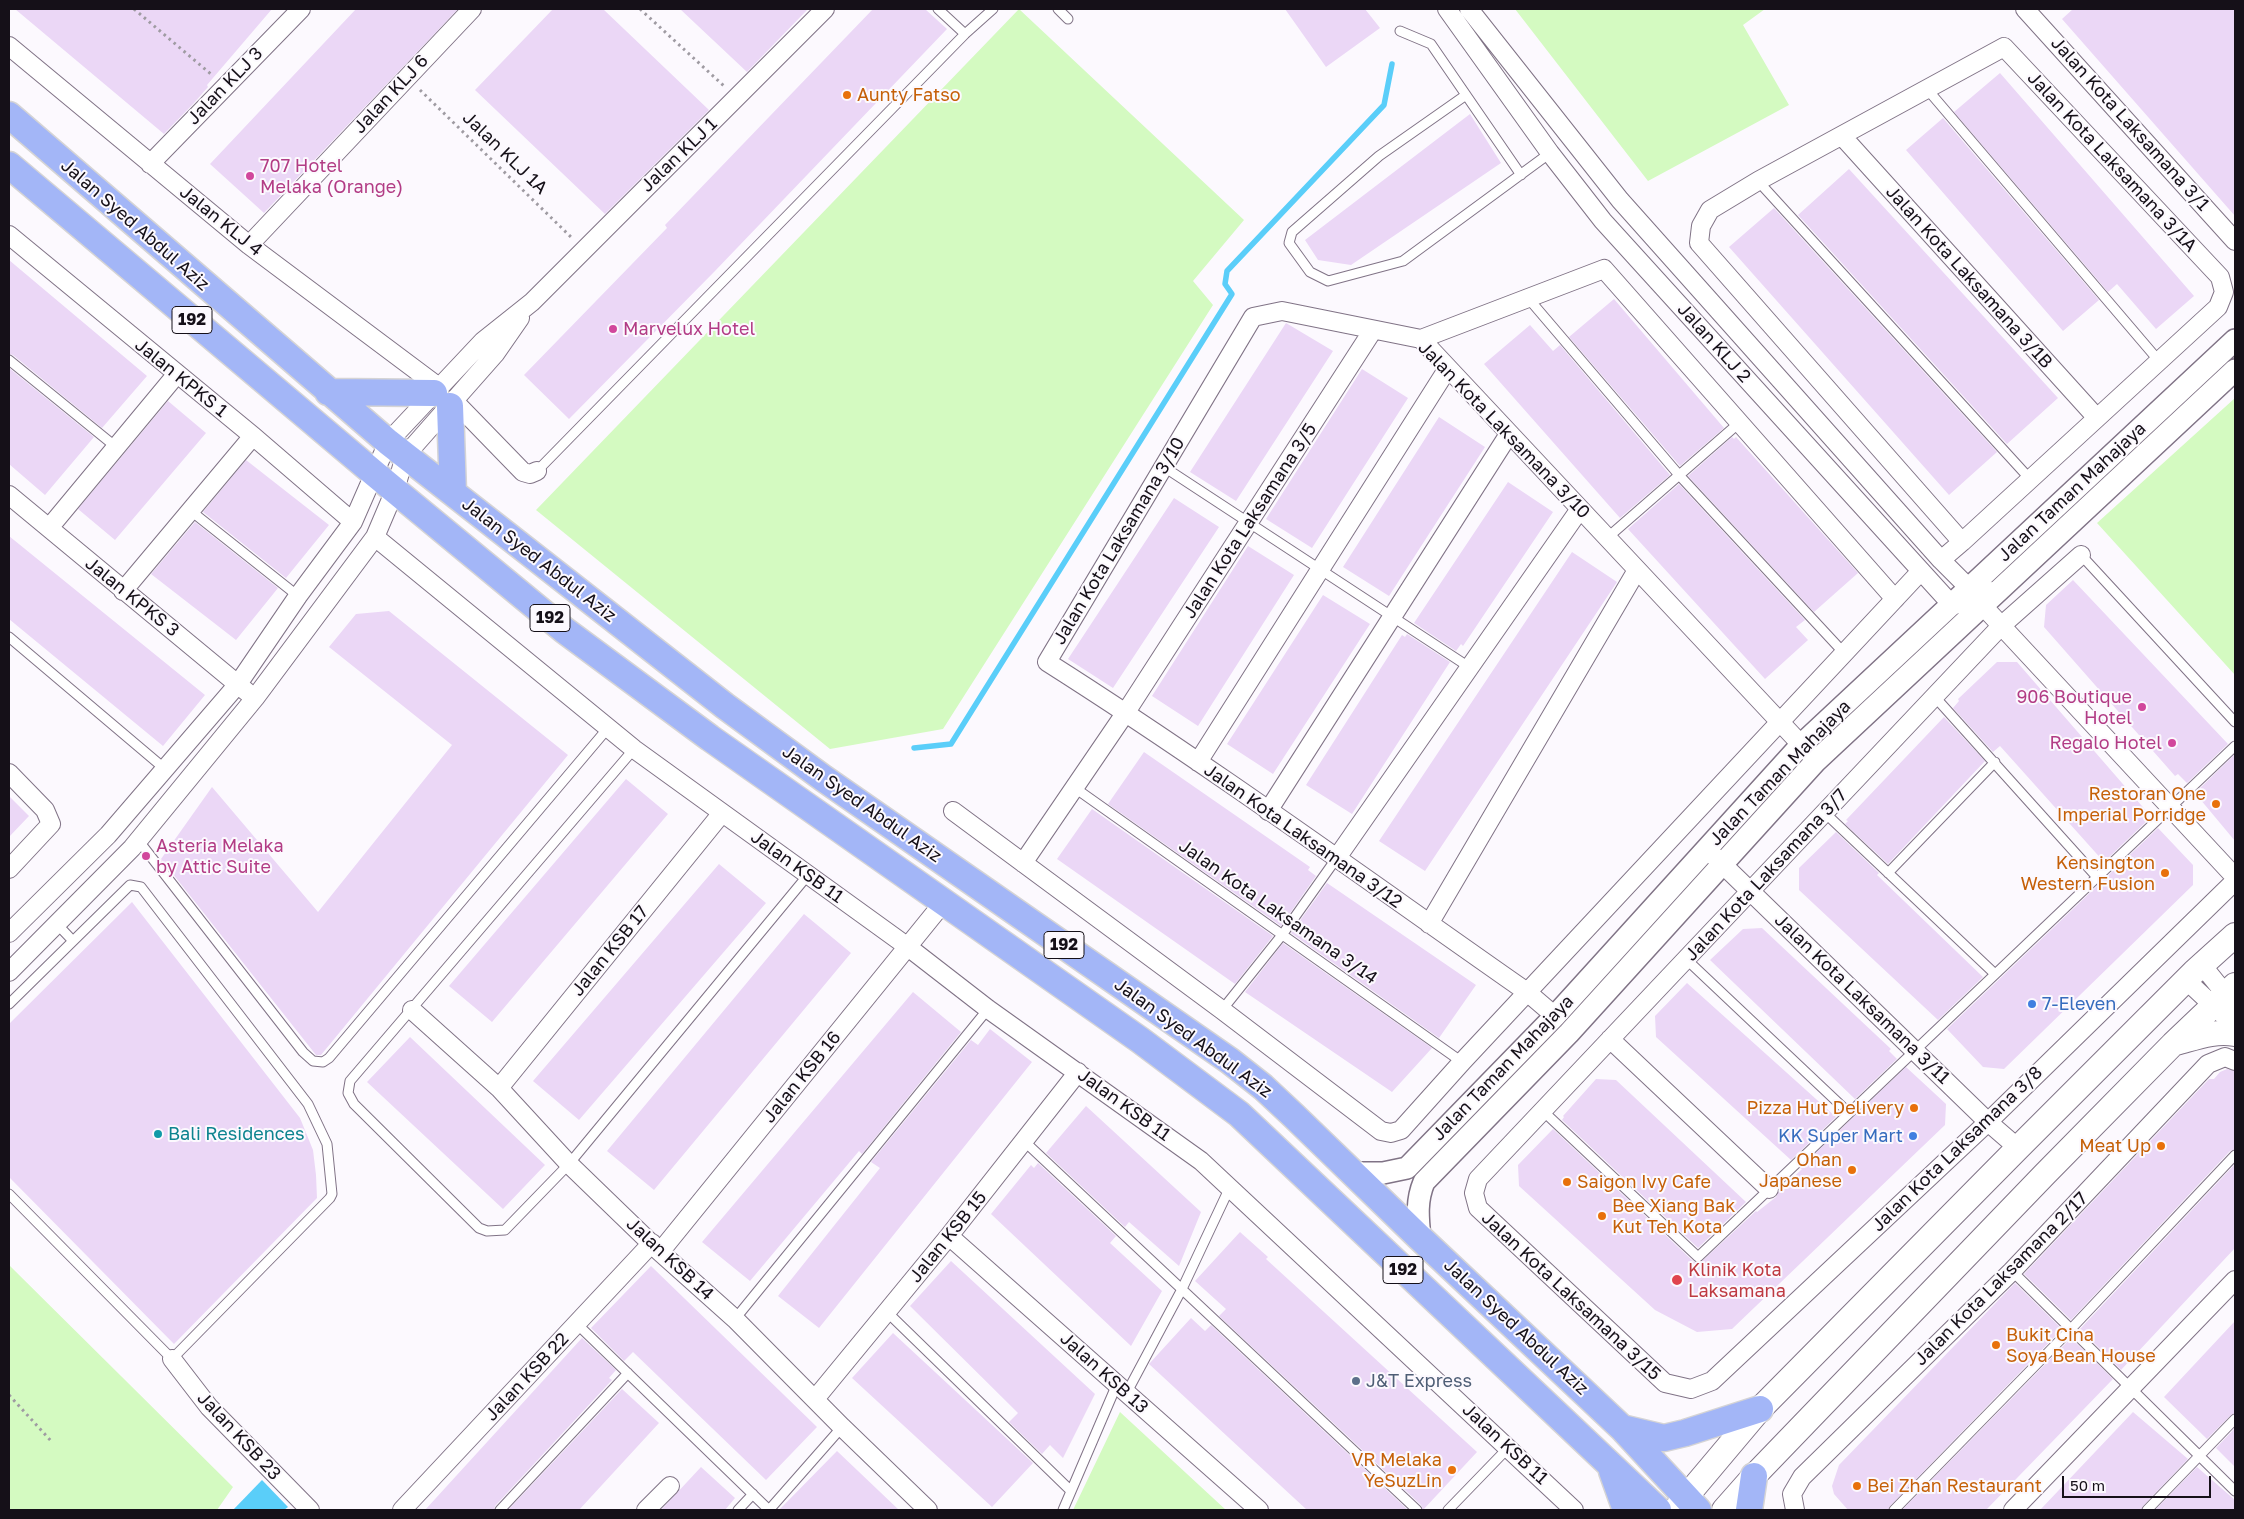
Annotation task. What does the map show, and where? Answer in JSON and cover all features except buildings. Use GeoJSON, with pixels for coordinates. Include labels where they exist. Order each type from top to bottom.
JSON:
{"type":"FeatureCollection","features":[{"type":"Feature","properties":{"kind":"main road","name":"Jalan Syed Abdul Aziz"},"geometry":{"type":"LineString","coordinates":[[9,115],[396,449],[725,706],[897,830],[1230,1061],[1263,1087],[1622,1428],[1686,1506]]}},
{"type":"Feature","properties":{"kind":"main road","name":"Jalan Syed Abdul Aziz"},"geometry":{"type":"LineString","coordinates":[[9,165],[375,474],[564,630],[710,738],[1140,1040],[1239,1114],[1658,1510]]}},
{"type":"Feature","properties":{"kind":"main road"},"geometry":{"type":"LineString","coordinates":[[328,392],[444,397],[453,493]]}},
{"type":"Feature","properties":{"kind":"main road"},"geometry":{"type":"LineString","coordinates":[[1686,1506],[1760,1409],[2194,972],[2235,935]]}},
{"type":"Feature","properties":{"kind":"main road"},"geometry":{"type":"LineString","coordinates":[[1724,1510],[1754,1476],[2045,1174],[2173,1044],[2228,998]]}},
{"type":"Feature","properties":{"kind":"main road"},"geometry":{"type":"LineString","coordinates":[[2173,1044],[2227,1032],[2235,1034]]}},
{"type":"Feature","properties":{"kind":"main road"},"geometry":{"type":"LineString","coordinates":[[1622,1428],[1664,1438],[1685,1434],[1760,1409]]}},
{"type":"Feature","properties":{"kind":"main road"},"geometry":{"type":"LineString","coordinates":[[1610,1465],[1626,1510]]}},
{"type":"Feature","properties":{"kind":"main road"},"geometry":{"type":"LineString","coordinates":[[1749,1510],[1754,1476]]}},
{"type":"Feature","properties":{"kind":"street","name":"Jalan KLJ 6"},"geometry":{"type":"LineString","coordinates":[[249,245],[472,9]]}},
{"type":"Feature","properties":{"kind":"street","name":"Jalan KLJ 1"},"geometry":{"type":"LineString","coordinates":[[396,449],[444,397],[495,354],[532,302],[583,249],[825,9]]}},
{"type":"Feature","properties":{"kind":"street","name":"Jalan KLJ 2"},"geometry":{"type":"LineString","coordinates":[[1447,9],[1550,153],[1603,221],[1921,571],[1968,600]]}},
{"type":"Feature","properties":{"kind":"street","name":"Jalan KLJ 2"},"geometry":{"type":"LineString","coordinates":[[1470,9],[1620,200],[1941,560],[1968,600]]}},
{"type":"Feature","properties":{"kind":"street","name":"Jalan KLJ 3"},"geometry":{"type":"LineString","coordinates":[[150,164],[295,11]]}},
{"type":"Feature","properties":{"kind":"street","name":"Jalan Kota Laksamana 3/1"},"geometry":{"type":"LineString","coordinates":[[2033,11],[2235,241]]}},
{"type":"Feature","properties":{"kind":"street","name":"Jalan KLJ 4"},"geometry":{"type":"LineString","coordinates":[[9,46],[249,245],[444,397],[523,472],[530,474],[537,471]]}},
{"type":"Feature","properties":{"kind":"street","name":"Jalan Kota Laksamana 3/1A"},"geometry":{"type":"LineString","coordinates":[[1927,89],[2004,48],[2220,277],[2224,292],[2218,307],[2159,362]]}},
{"type":"Feature","properties":{"kind":"street"},"geometry":{"type":"LineString","coordinates":[[1927,89],[1758,181],[1710,210],[1701,226],[1699,243],[1962,542]]}},
{"type":"Feature","properties":{"kind":"street","name":"Jalan Kota Laksamana 3/1B"},"geometry":{"type":"LineString","coordinates":[[1842,136],[2097,418]]}},
{"type":"Feature","properties":{"kind":"street","name":"Jalan KPKS 1"},"geometry":{"type":"LineString","coordinates":[[9,234],[176,375],[253,436],[353,522]]}},
{"type":"Feature","properties":{"kind":"street"},"geometry":{"type":"LineString","coordinates":[[1421,339],[1604,269],[1895,599]]}},
{"type":"Feature","properties":{"kind":"street","name":"Jalan Kota Laksamana 3/10"},"geometry":{"type":"LineString","coordinates":[[1047,662],[1253,317],[1282,311],[1421,339],[1816,761]]}},
{"type":"Feature","properties":{"kind":"street","name":"Jalan Kota Laksamana 3/5"},"geometry":{"type":"LineString","coordinates":[[1023,864],[1126,712],[1373,330]]}},
{"type":"Feature","properties":{"kind":"street","name":"Jalan Taman Mahajaya"},"geometry":{"type":"LineString","coordinates":[[1353,1173],[1383,1173],[1407,1168],[1555,1016],[1801,745],[1968,600],[2235,340]]}},
{"type":"Feature","properties":{"kind":"street"},"geometry":{"type":"LineString","coordinates":[[1941,560],[2159,362]]}},
{"type":"Feature","properties":{"kind":"street"},"geometry":{"type":"LineString","coordinates":[[1198,762],[1448,368]]}},
{"type":"Feature","properties":{"kind":"street","name":"Jalan Taman Mahajaya"},"geometry":{"type":"LineString","coordinates":[[1420,1238],[1417,1213],[1419,1195],[1424,1182],[1569,1033],[1816,761],[1941,645],[1968,600],[2018,573],[2235,370]]}},
{"type":"Feature","properties":{"kind":"street"},"geometry":{"type":"LineString","coordinates":[[49,528],[176,375]]}},
{"type":"Feature","properties":{"kind":"street"},"geometry":{"type":"LineString","coordinates":[[1268,812],[1509,434]]}},
{"type":"Feature","properties":{"kind":"street"},"geometry":{"type":"LineString","coordinates":[[124,591],[253,436]]}},
{"type":"Feature","properties":{"kind":"street"},"geometry":{"type":"LineString","coordinates":[[9,933],[108,835],[238,684],[298,596],[353,522],[375,474],[396,449]]}},
{"type":"Feature","properties":{"kind":"street"},"geometry":{"type":"LineString","coordinates":[[9,972],[138,840],[255,698],[375,536],[395,490],[396,449]]}},
{"type":"Feature","properties":{"kind":"street","name":"Jalan KPKS 3"},"geometry":{"type":"LineString","coordinates":[[9,495],[255,698]]}},
{"type":"Feature","properties":{"kind":"street"},"geometry":{"type":"LineString","coordinates":[[1336,859],[1580,509]]}},
{"type":"Feature","properties":{"kind":"street","name":"Jalan KSB 11"},"geometry":{"type":"LineString","coordinates":[[375,536],[634,749],[908,947],[988,1010],[1201,1161],[1230,1186],[1574,1510]]}},
{"type":"Feature","properties":{"kind":"street","name":"Jalan Kota Laksamana 3/7"},"geometry":{"type":"LineString","coordinates":[[1478,1208],[1474,1193],[1478,1179],[2001,626],[2081,555]]}},
{"type":"Feature","properties":{"kind":"street"},"geometry":{"type":"LineString","coordinates":[[1429,924],[1637,570]]}},
{"type":"Feature","properties":{"kind":"street"},"geometry":{"type":"LineString","coordinates":[[953,811],[1222,1010],[1381,1131],[1391,1133],[1401,1130],[1527,992],[1921,571]]}},
{"type":"Feature","properties":{"kind":"street"},"geometry":{"type":"LineString","coordinates":[[1968,600],[2001,626],[2235,879]]}},
{"type":"Feature","properties":{"kind":"street","name":"Jalan Kota Laksamana 3/12"},"geometry":{"type":"LineString","coordinates":[[1047,662],[1126,712],[1198,762],[1527,992],[1555,1016]]}},
{"type":"Feature","properties":{"kind":"street"},"geometry":{"type":"LineString","coordinates":[[9,773],[45,810],[51,824],[9,869]]}},
{"type":"Feature","properties":{"kind":"street","name":"Jalan KSB 17"},"geometry":{"type":"LineString","coordinates":[[499,1088],[722,813]]}},
{"type":"Feature","properties":{"kind":"street","name":"Jalan Kota Laksamana 3/11"},"geometry":{"type":"LineString","coordinates":[[1707,849],[1988,1122],[2018,1148]]}},
{"type":"Feature","properties":{"kind":"street","name":"Jalan Kota Laksamana 3/8"},"geometry":{"type":"LineString","coordinates":[[1665,1383],[1691,1389],[1712,1381],[1988,1122],[2235,879]]}},
{"type":"Feature","properties":{"kind":"street","name":"Jalan KSB 16"},"geometry":{"type":"LineString","coordinates":[[656,1248],[943,903]]}},
{"type":"Feature","properties":{"kind":"street"},"geometry":{"type":"LineString","coordinates":[[2194,972],[2228,998],[2235,1026]]}},
{"type":"Feature","properties":{"kind":"street","name":"Jalan KSB 14"},"geometry":{"type":"LineString","coordinates":[[412,1010],[499,1088],[569,1164],[656,1248],[735,1319],[928,1510]]}},
{"type":"Feature","properties":{"kind":"street"},"geometry":{"type":"LineString","coordinates":[[1610,1039],[1769,1190]]}},
{"type":"Feature","properties":{"kind":"street","name":"Jalan Kota Laksamana 2/17"},"geometry":{"type":"LineString","coordinates":[[1795,1510],[1792,1494],[1802,1477],[2012,1271],[2208,1064],[2230,1059]]}},
{"type":"Feature","properties":{"kind":"street","name":"Jalan KSB 15"},"geometry":{"type":"LineString","coordinates":[[815,1399],[949,1236],[1078,1072]]}},
{"type":"Feature","properties":{"kind":"street","name":"Jalan Kota Laksamana 3/15"},"geometry":{"type":"LineString","coordinates":[[1478,1208],[1665,1383]]}},
{"type":"Feature","properties":{"kind":"street","name":"Jalan KSB 13"},"geometry":{"type":"LineString","coordinates":[[949,1236],[1259,1510]]}},
{"type":"Feature","properties":{"kind":"street","name":"Jalan KSB 22"},"geometry":{"type":"LineString","coordinates":[[402,1510],[577,1324],[656,1248]]}},
{"type":"Feature","properties":{"kind":"street"},"geometry":{"type":"LineString","coordinates":[[2014,1510],[2235,1280]]}},
{"type":"Feature","properties":{"kind":"street","name":"Jalan KSB 23"},"geometry":{"type":"LineString","coordinates":[[172,1359],[209,1406],[310,1510]]}},
{"type":"Feature","properties":{"kind":"street"},"geometry":{"type":"LineString","coordinates":[[646,1510],[670,1486]]}},
{"type":"Feature","properties":{"kind":"lane"},"geometry":{"type":"LineString","coordinates":[[938,9],[965,34]]}},
{"type":"Feature","properties":{"kind":"lane"},"geometry":{"type":"LineString","coordinates":[[537,471],[965,34],[992,9]]}},
{"type":"Feature","properties":{"kind":"lane"},"geometry":{"type":"LineString","coordinates":[[1058,9],[1068,19]]}},
{"type":"Feature","properties":{"kind":"lane"},"geometry":{"type":"LineString","coordinates":[[1400,31],[1431,44],[1520,175]]}},
{"type":"Feature","properties":{"kind":"lane"},"geometry":{"type":"LineString","coordinates":[[1927,89],[2159,362]]}},
{"type":"Feature","properties":{"kind":"lane"},"geometry":{"type":"LineString","coordinates":[[1466,95],[1379,156],[1292,232],[1289,243],[1310,272],[1328,281],[1403,261],[1550,153]]}},
{"type":"Feature","properties":{"kind":"lane"},"geometry":{"type":"LineString","coordinates":[[1758,181],[2030,480]]}},
{"type":"Feature","properties":{"kind":"lane"},"geometry":{"type":"LineString","coordinates":[[1528,298],[1679,476],[1844,653]]}},
{"type":"Feature","properties":{"kind":"lane"},"geometry":{"type":"LineString","coordinates":[[9,360],[116,447]]}},
{"type":"Feature","properties":{"kind":"lane"},"geometry":{"type":"LineString","coordinates":[[1607,538],[1739,422]]}},
{"type":"Feature","properties":{"kind":"lane"},"geometry":{"type":"LineString","coordinates":[[1164,467],[1470,667]]}},
{"type":"Feature","properties":{"kind":"lane"},"geometry":{"type":"LineString","coordinates":[[191,511],[298,596]]}},
{"type":"Feature","properties":{"kind":"lane"},"geometry":{"type":"LineString","coordinates":[[2081,555],[2235,722]]}},
{"type":"Feature","properties":{"kind":"lane"},"geometry":{"type":"LineString","coordinates":[[9,637],[166,769]]}},
{"type":"Feature","properties":{"kind":"lane"},"geometry":{"type":"LineString","coordinates":[[1935,696],[2096,876]]}},
{"type":"Feature","properties":{"kind":"lane"},"geometry":{"type":"LineString","coordinates":[[138,840],[302,1052],[313,1061],[323,1062],[329,1058],[608,728]]}},
{"type":"Feature","properties":{"kind":"lane"},"geometry":{"type":"LineString","coordinates":[[1543,1111],[1698,1258],[2096,876],[2235,746]]}},
{"type":"Feature","properties":{"kind":"lane"},"geometry":{"type":"LineString","coordinates":[[634,749],[350,1081],[348,1092],[354,1104],[479,1228],[487,1231],[505,1230],[569,1164],[808,875]]}},
{"type":"Feature","properties":{"kind":"lane"},"geometry":{"type":"LineString","coordinates":[[1888,873],[1995,762]]}},
{"type":"Feature","properties":{"kind":"lane","name":"Jalan Kota Laksamana 3/14"},"geometry":{"type":"LineString","coordinates":[[1075,788],[1462,1062]]}},
{"type":"Feature","properties":{"kind":"lane"},"geometry":{"type":"LineString","coordinates":[[1825,813],[1995,974]]}},
{"type":"Feature","properties":{"kind":"lane"},"geometry":{"type":"LineString","coordinates":[[1222,1010],[1282,935],[1336,859]]}},
{"type":"Feature","properties":{"kind":"lane"},"geometry":{"type":"LineString","coordinates":[[9,1004],[130,885],[141,887],[308,1104],[327,1144],[332,1194],[172,1359],[9,1194]]}},
{"type":"Feature","properties":{"kind":"lane"},"geometry":{"type":"LineString","coordinates":[[56,923],[73,941]]}},
{"type":"Feature","properties":{"kind":"lane"},"geometry":{"type":"LineString","coordinates":[[1686,959],[1849,1113]]}},
{"type":"Feature","properties":{"kind":"lane"},"geometry":{"type":"LineString","coordinates":[[735,1319],[988,1010]]}},
{"type":"Feature","properties":{"kind":"lane"},"geometry":{"type":"LineString","coordinates":[[1024,1140],[1417,1510]]}},
{"type":"Feature","properties":{"kind":"lane"},"geometry":{"type":"LineString","coordinates":[[1894,1510],[2070,1330],[2235,1155]]}},
{"type":"Feature","properties":{"kind":"lane"},"geometry":{"type":"LineString","coordinates":[[1063,1510],[1122,1389],[1182,1289],[1230,1186]]}},
{"type":"Feature","properties":{"kind":"lane"},"geometry":{"type":"LineString","coordinates":[[2012,1271],[2130,1389],[2235,1490]]}},
{"type":"Feature","properties":{"kind":"lane"},"geometry":{"type":"LineString","coordinates":[[887,1312],[1071,1491]]}},
{"type":"Feature","properties":{"kind":"lane"},"geometry":{"type":"LineString","coordinates":[[577,1324],[769,1510],[842,1427]]}},
{"type":"Feature","properties":{"kind":"lane"},"geometry":{"type":"LineString","coordinates":[[500,1510],[628,1373]]}},
{"type":"Feature","properties":{"kind":"lane"},"geometry":{"type":"LineString","coordinates":[[2147,1510],[2235,1419]]}},
{"type":"Feature","properties":{"kind":"lane"},"geometry":{"type":"LineString","coordinates":[[1448,1510],[1508,1448]]}},
{"type":"Feature","properties":{"kind":"lane"},"geometry":{"type":"LineString","coordinates":[[738,1510],[753,1494]]}},
{"type":"Feature","properties":{"kind":"path"},"geometry":{"type":"LineString","coordinates":[[134,9],[225,87]]}},
{"type":"Feature","properties":{"kind":"path"},"geometry":{"type":"LineString","coordinates":[[640,9],[737,98]]}},
{"type":"Feature","properties":{"kind":"path","name":"Jalan KLJ 1A"},"geometry":{"type":"LineString","coordinates":[[407,77],[583,249]]}},
{"type":"Feature","properties":{"kind":"path"},"geometry":{"type":"LineString","coordinates":[[9,1395],[52,1442]]}},
{"type":"Feature","properties":{"kind":"green space"},"geometry":{"type":"Polygon","coordinates":[[[1019,9],[1244,220],[1193,281],[1213,305],[943,729],[830,749],[536,510],[1019,9]]]}},
{"type":"Feature","properties":{"kind":"green space"},"geometry":{"type":"Polygon","coordinates":[[[1515,9],[1765,9],[1743,25],[1789,105],[1648,181],[1515,9]]]}},
{"type":"Feature","properties":{"kind":"green space"},"geometry":{"type":"Polygon","coordinates":[[[2235,398],[2235,675],[2097,523],[2235,398]]]}},
{"type":"Feature","properties":{"kind":"green space"},"geometry":{"type":"Polygon","coordinates":[[[9,1265],[233,1487],[217,1510],[9,1510],[9,1265]]]}},
{"type":"Feature","properties":{"kind":"green space"},"geometry":{"type":"Polygon","coordinates":[[[1120,1412],[1226,1510],[1073,1510],[1120,1412]]]}},
{"type":"Feature","properties":{"kind":"water"},"geometry":{"type":"Polygon","coordinates":[[[262,1480],[288,1507],[284,1510],[233,1510],[262,1480]]]}},
{"type":"Feature","properties":{"kind":"waterway"},"geometry":{"type":"LineString","coordinates":[[914,748],[951,744],[1232,294],[1225,284],[1227,271],[1384,105],[1392,64]]}},
{"type":"Feature","properties":{"kind":"place","name":"Aunty Fatso"},"geometry":{"type":"Point","coordinates":[847,95]}},
{"type":"Feature","properties":{"kind":"place","name":"707 Hotel Melaka (Orange)"},"geometry":{"type":"Point","coordinates":[250,176]}},
{"type":"Feature","properties":{"kind":"place","name":"Marvelux Hotel"},"geometry":{"type":"Point","coordinates":[613,329]}},
{"type":"Feature","properties":{"kind":"place","name":"906 Boutique Hotel"},"geometry":{"type":"Point","coordinates":[2142,707]}},
{"type":"Feature","properties":{"kind":"place","name":"Regalo Hotel"},"geometry":{"type":"Point","coordinates":[2172,743]}},
{"type":"Feature","properties":{"kind":"place","name":"Restoran One Imperial Porridge"},"geometry":{"type":"Point","coordinates":[2216,804]}},
{"type":"Feature","properties":{"kind":"place","name":"Asteria Melaka by Attic Suite"},"geometry":{"type":"Point","coordinates":[146,856]}},
{"type":"Feature","properties":{"kind":"place","name":"Kensington Western Fusion"},"geometry":{"type":"Point","coordinates":[2165,873]}},
{"type":"Feature","properties":{"kind":"place","name":"7-Eleven"},"geometry":{"type":"Point","coordinates":[2032,1004]}},
{"type":"Feature","properties":{"kind":"place","name":"Pizza Hut Delivery"},"geometry":{"type":"Point","coordinates":[1914,1108]}},
{"type":"Feature","properties":{"kind":"place","name":"Bali Residences"},"geometry":{"type":"Point","coordinates":[158,1134]}},
{"type":"Feature","properties":{"kind":"place","name":"KK Super Mart"},"geometry":{"type":"Point","coordinates":[1913,1136]}},
{"type":"Feature","properties":{"kind":"place","name":"Meat Up"},"geometry":{"type":"Point","coordinates":[2161,1146]}},
{"type":"Feature","properties":{"kind":"place","name":"Ohan Japanese"},"geometry":{"type":"Point","coordinates":[1852,1170]}},
{"type":"Feature","properties":{"kind":"place","name":"Saigon Ivy Cafe"},"geometry":{"type":"Point","coordinates":[1567,1182]}},
{"type":"Feature","properties":{"kind":"place","name":"Bee Xiang Bak Kut Teh Kota"},"geometry":{"type":"Point","coordinates":[1602,1216]}},
{"type":"Feature","properties":{"kind":"place","name":"Klinik Kota Laksamana"},"geometry":{"type":"Point","coordinates":[1677,1280]}},
{"type":"Feature","properties":{"kind":"place","name":"Bukit Cina Soya Bean House"},"geometry":{"type":"Point","coordinates":[1996,1345]}},
{"type":"Feature","properties":{"kind":"place","name":"J&T Express"},"geometry":{"type":"Point","coordinates":[1356,1381]}},
{"type":"Feature","properties":{"kind":"place","name":"VR Melaka YeSuzLin"},"geometry":{"type":"Point","coordinates":[1452,1470]}},
{"type":"Feature","properties":{"kind":"place","name":"Bei Zhan Restaurant"},"geometry":{"type":"Point","coordinates":[1857,1486]}}]}
